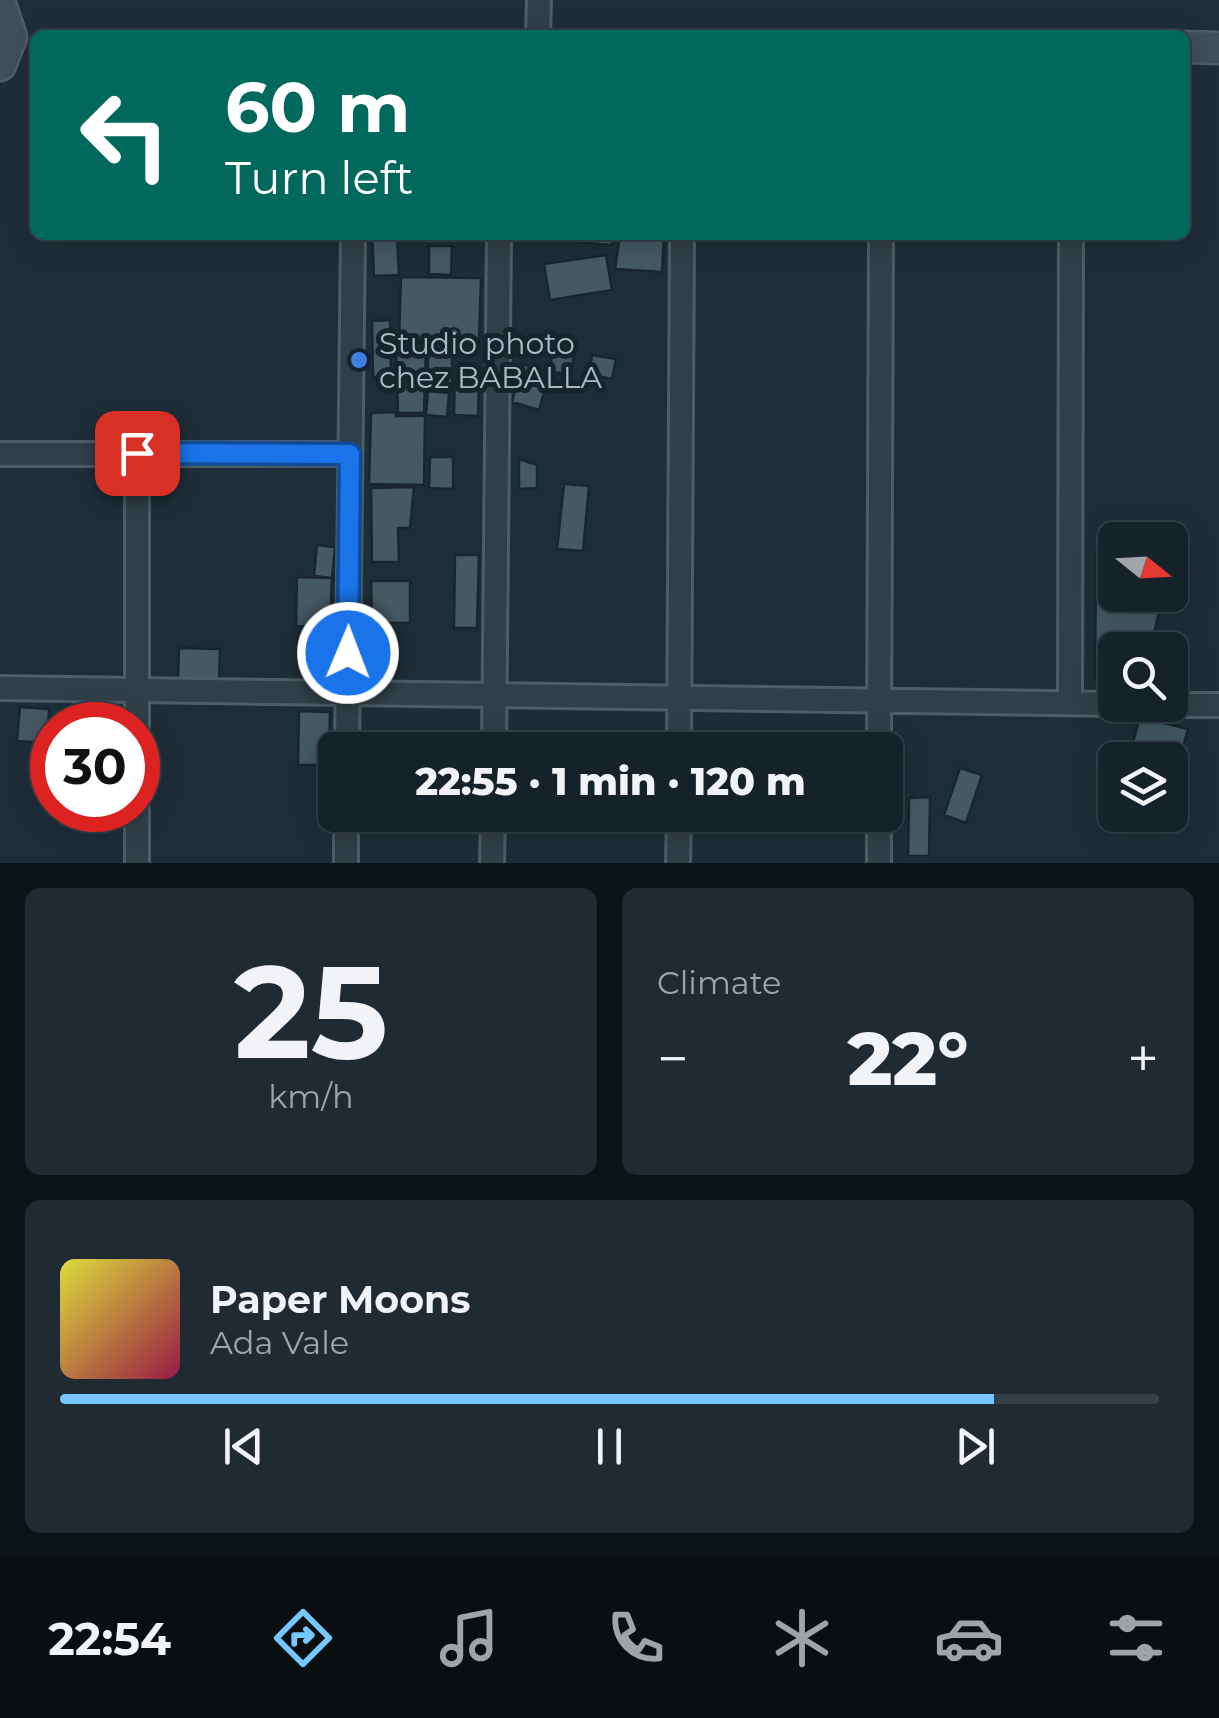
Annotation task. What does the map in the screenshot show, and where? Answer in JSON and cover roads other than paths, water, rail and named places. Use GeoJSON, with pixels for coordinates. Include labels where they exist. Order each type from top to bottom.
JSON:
{"type":"FeatureCollection","features":[{"type":"Feature","properties":{"kind":"main road"},"geometry":{"type":"LineString","coordinates":[[0,4],[15,46]]}},
{"type":"Feature","properties":{"kind":"main road"},"geometry":{"type":"LineString","coordinates":[[1190,47],[1219,48]]}},
{"type":"Feature","properties":{"kind":"street"},"geometry":{"type":"LineString","coordinates":[[538,30],[539,0]]}},
{"type":"Feature","properties":{"kind":"street"},"geometry":{"type":"LineString","coordinates":[[347,732],[353,240]]}},
{"type":"Feature","properties":{"kind":"street"},"geometry":{"type":"LineString","coordinates":[[494,732],[499,240]]}},
{"type":"Feature","properties":{"kind":"street"},"geometry":{"type":"LineString","coordinates":[[679,732],[682,240]]}},
{"type":"Feature","properties":{"kind":"street"},"geometry":{"type":"LineString","coordinates":[[879,732],[881,240]]}},
{"type":"Feature","properties":{"kind":"street"},"geometry":{"type":"LineString","coordinates":[[1070,703],[1071,240]]}},
{"type":"Feature","properties":{"kind":"street"},"geometry":{"type":"LineString","coordinates":[[137,453],[137,702]]}},
{"type":"Feature","properties":{"kind":"street"},"geometry":{"type":"LineString","coordinates":[[0,454],[350,454]]}},
{"type":"Feature","properties":{"kind":"street"},"geometry":{"type":"LineString","coordinates":[[0,688],[1098,704]]}},
{"type":"Feature","properties":{"kind":"street"},"geometry":{"type":"LineString","coordinates":[[1188,704],[1219,705]]}},
{"type":"Feature","properties":{"kind":"street"},"geometry":{"type":"LineString","coordinates":[[138,832],[138,863]]}},
{"type":"Feature","properties":{"kind":"street"},"geometry":{"type":"LineString","coordinates":[[346,832],[346,863]]}},
{"type":"Feature","properties":{"kind":"street"},"geometry":{"type":"LineString","coordinates":[[492,863],[493,832]]}},
{"type":"Feature","properties":{"kind":"street"},"geometry":{"type":"LineString","coordinates":[[678,863],[679,832]]}},
{"type":"Feature","properties":{"kind":"street"},"geometry":{"type":"LineString","coordinates":[[878,863],[879,832]]}},
{"type":"Feature","properties":{"kind":"place","name":"Studio photo chez BABALLA"},"geometry":{"type":"Point","coordinates":[359,360]}}]}
